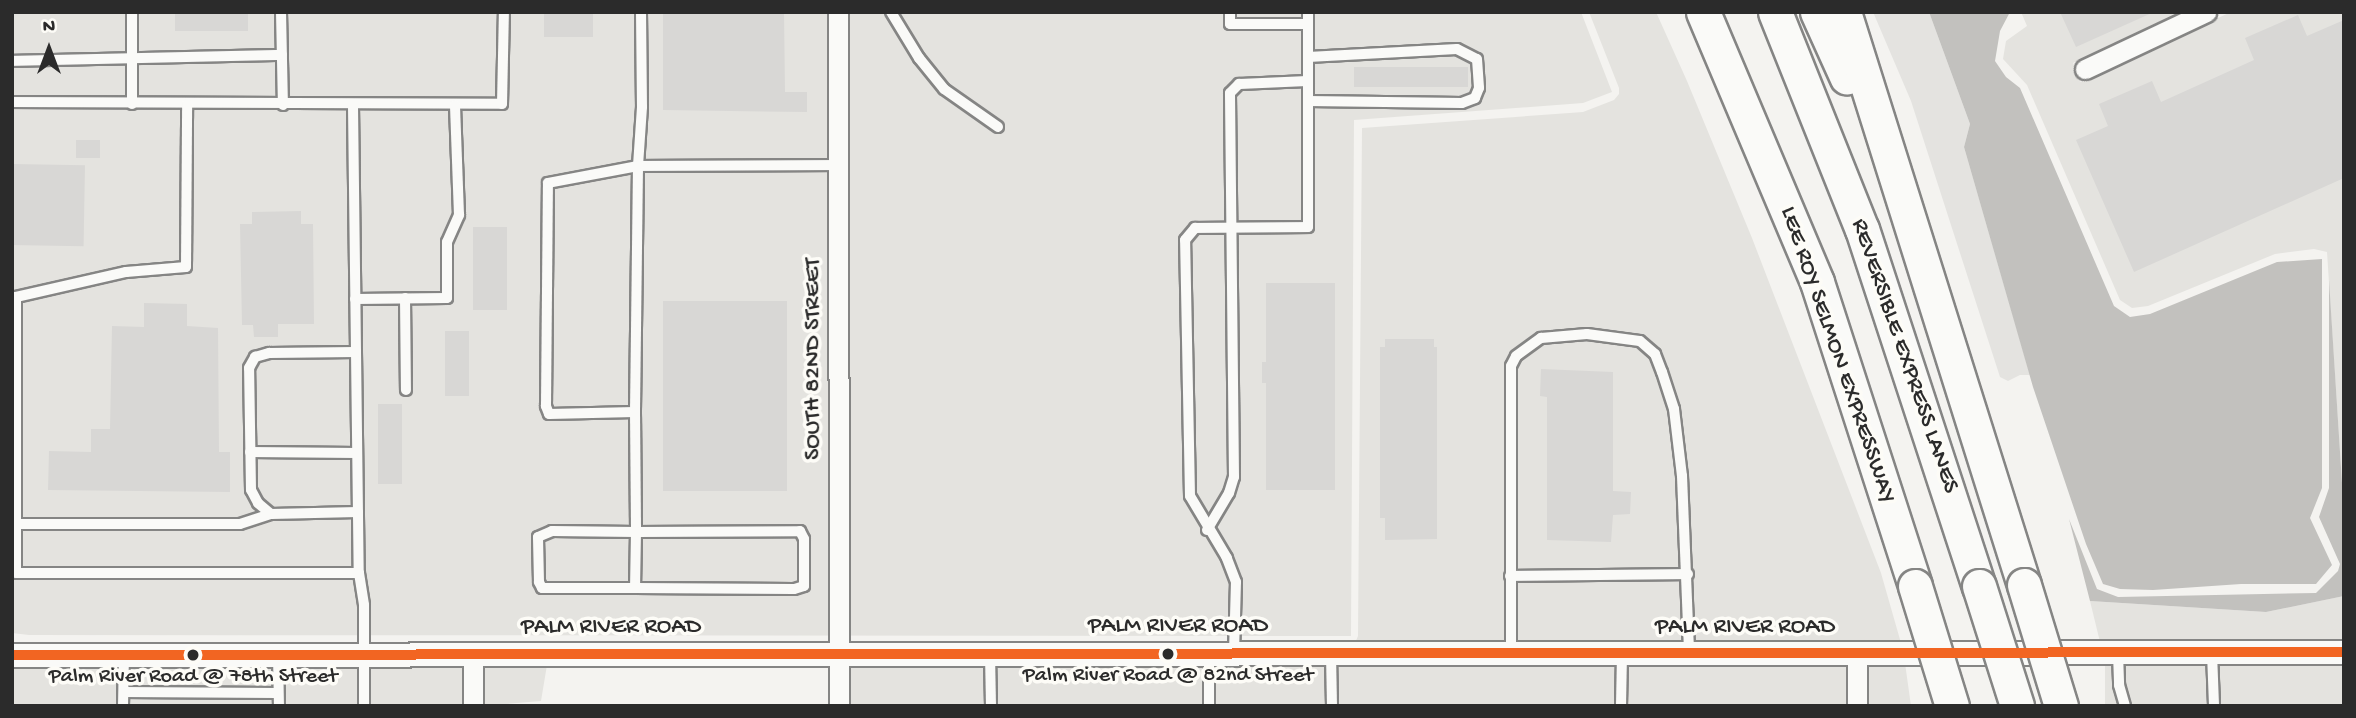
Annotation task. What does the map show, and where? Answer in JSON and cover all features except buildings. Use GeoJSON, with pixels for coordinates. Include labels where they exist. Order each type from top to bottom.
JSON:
{"type":"FeatureCollection","features":[{"type":"Feature","properties":{"kind":"highway","name":"LEE ROY SELMON EXPRESSWAY"},"geometry":{"type":"LineString","coordinates":[[1703,12],[1817,282],[1952,706]]}},
{"type":"Feature","properties":{"kind":"highway"},"geometry":{"type":"LineString","coordinates":[[1725,12],[1802,199],[1817,282]]}},
{"type":"Feature","properties":{"kind":"highway","name":"REVERSIBLE EXPRESS LANES"},"geometry":{"type":"LineString","coordinates":[[1775,12],[1862,229],[2017,706]]}},
{"type":"Feature","properties":{"kind":"highway"},"geometry":{"type":"LineString","coordinates":[[1816,12],[1867,119],[1885,139]]}},
{"type":"Feature","properties":{"kind":"highway"},"geometry":{"type":"LineString","coordinates":[[1844,12],[2061,706]]}},
{"type":"Feature","properties":{"kind":"street","name":"SOUTH 82ND STREET"},"geometry":{"type":"LineString","coordinates":[[838,12],[839,706]]}},
{"type":"Feature","properties":{"kind":"street"},"geometry":{"type":"LineString","coordinates":[[2085,69],[2206,12]]}},
{"type":"Feature","properties":{"kind":"street","name":"PALM RIVER ROAD"},"geometry":{"type":"LineString","coordinates":[[12,655],[2344,652]]}},
{"type":"Feature","properties":{"kind":"street"},"geometry":{"type":"LineString","coordinates":[[1857,653],[1857,706]]}},
{"type":"Feature","properties":{"kind":"street"},"geometry":{"type":"LineString","coordinates":[[473,655],[473,706]]}},
{"type":"Feature","properties":{"kind":"lane"},"geometry":{"type":"LineString","coordinates":[[132,12],[132,103]]}},
{"type":"Feature","properties":{"kind":"lane"},"geometry":{"type":"LineString","coordinates":[[281,12],[283,105]]}},
{"type":"Feature","properties":{"kind":"lane"},"geometry":{"type":"LineString","coordinates":[[12,102],[352,106],[502,104],[504,12]]}},
{"type":"Feature","properties":{"kind":"lane"},"geometry":{"type":"LineString","coordinates":[[635,588],[641,12]]}},
{"type":"Feature","properties":{"kind":"lane"},"geometry":{"type":"LineString","coordinates":[[891,12],[919,58],[944,89],[998,127]]}},
{"type":"Feature","properties":{"kind":"lane"},"geometry":{"type":"LineString","coordinates":[[1230,12],[1230,24],[1308,24]]}},
{"type":"Feature","properties":{"kind":"lane"},"geometry":{"type":"LineString","coordinates":[[1234,653],[1236,582],[1227,558],[1190,496],[1185,240],[1195,228],[1308,227],[1308,12]]}},
{"type":"Feature","properties":{"kind":"lane"},"geometry":{"type":"LineString","coordinates":[[1308,57],[1457,49],[1477,59],[1479,88],[1475,98],[1462,103],[1308,101]]}},
{"type":"Feature","properties":{"kind":"lane"},"geometry":{"type":"LineString","coordinates":[[12,61],[282,55]]}},
{"type":"Feature","properties":{"kind":"lane"},"geometry":{"type":"LineString","coordinates":[[1208,530],[1229,493],[1234,477],[1230,93],[1239,84],[1308,81]]}},
{"type":"Feature","properties":{"kind":"lane"},"geometry":{"type":"LineString","coordinates":[[187,104],[186,267],[126,272],[14,297],[16,573],[359,573]]}},
{"type":"Feature","properties":{"kind":"lane"},"geometry":{"type":"LineString","coordinates":[[355,299],[447,298],[447,242],[459,215],[455,105]]}},
{"type":"Feature","properties":{"kind":"lane"},"geometry":{"type":"LineString","coordinates":[[352,106],[359,573],[364,605],[364,706]]}},
{"type":"Feature","properties":{"kind":"lane"},"geometry":{"type":"LineString","coordinates":[[635,412],[549,414],[546,406],[548,183],[638,166],[838,164]]}},
{"type":"Feature","properties":{"kind":"lane"},"geometry":{"type":"LineString","coordinates":[[405,298],[406,390]]}},
{"type":"Feature","properties":{"kind":"lane"},"geometry":{"type":"LineString","coordinates":[[1511,653],[1511,366],[1525,347],[1541,338],[1587,334],[1640,341],[1655,354],[1674,409],[1679,439],[1688,574],[1689,654]]}},
{"type":"Feature","properties":{"kind":"lane"},"geometry":{"type":"LineString","coordinates":[[271,514],[258,503],[251,490],[249,368],[255,357],[269,353],[356,352]]}},
{"type":"Feature","properties":{"kind":"lane"},"geometry":{"type":"LineString","coordinates":[[250,452],[357,453]]}},
{"type":"Feature","properties":{"kind":"lane"},"geometry":{"type":"LineString","coordinates":[[16,524],[240,524],[271,514],[358,513]]}},
{"type":"Feature","properties":{"kind":"lane"},"geometry":{"type":"LineString","coordinates":[[552,531],[636,532],[800,531],[804,539],[804,586],[794,589],[542,588],[539,582],[538,537],[552,531]]}},
{"type":"Feature","properties":{"kind":"lane"},"geometry":{"type":"LineString","coordinates":[[1510,576],[1688,574]]}},
{"type":"Feature","properties":{"kind":"lane"},"geometry":{"type":"LineString","coordinates":[[2118,652],[2119,685],[2124,706]]}},
{"type":"Feature","properties":{"kind":"lane"},"geometry":{"type":"LineString","coordinates":[[2212,652],[2214,706]]}},
{"type":"Feature","properties":{"kind":"lane"},"geometry":{"type":"LineString","coordinates":[[1209,653],[1209,706]]}},
{"type":"Feature","properties":{"kind":"lane"},"geometry":{"type":"LineString","coordinates":[[1331,653],[1332,706]]}},
{"type":"Feature","properties":{"kind":"lane"},"geometry":{"type":"LineString","coordinates":[[990,654],[991,706]]}},
{"type":"Feature","properties":{"kind":"lane"},"geometry":{"type":"LineString","coordinates":[[1621,706],[1622,654]]}},
{"type":"Feature","properties":{"kind":"lane"},"geometry":{"type":"LineString","coordinates":[[123,706],[124,655]]}},
{"type":"Feature","properties":{"kind":"lane"},"geometry":{"type":"LineString","coordinates":[[278,655],[279,706]]}},
{"type":"Feature","properties":{"kind":"lane"},"geometry":{"type":"LineString","coordinates":[[124,692],[277,693]]}},
{"type":"Feature","properties":{"kind":"shaded area"},"geometry":{"type":"Polygon","coordinates":[[[12,12],[1581,12],[1612,92],[1583,103],[1354,120],[1351,636],[29,635],[12,633],[12,12]]]}},
{"type":"Feature","properties":{"kind":"shaded area"},"geometry":{"type":"Polygon","coordinates":[[[1589,12],[1656,12],[1752,238],[1881,573],[1901,643],[1355,643],[1358,636],[1362,128],[1583,112],[1614,100],[1619,94],[1619,88],[1589,12]]]}},
{"type":"Feature","properties":{"kind":"shaded area"},"geometry":{"type":"Polygon","coordinates":[[[1873,12],[1929,12],[1970,124],[1964,147],[2030,375],[2020,375],[2008,381],[2000,377],[1911,101],[1873,12]]]}},
{"type":"Feature","properties":{"kind":"shaded area"},"geometry":{"type":"Polygon","coordinates":[[[1929,12],[2010,12],[2000,31],[1995,61],[2006,77],[2020,88],[2114,306],[2130,317],[2150,314],[2277,262],[2322,259],[2322,488],[2310,518],[2332,565],[2316,584],[2241,584],[2153,590],[2120,589],[2103,584],[2086,544],[2033,387],[1964,147],[1970,124],[1929,12]]]}},
{"type":"Feature","properties":{"kind":"shaded area"},"geometry":{"type":"Polygon","coordinates":[[[2021,12],[2182,12],[2073,63],[2080,82],[2231,12],[2344,12],[2344,514],[2327,252],[2314,249],[2275,254],[2148,306],[2132,308],[2120,300],[2027,85],[2003,59],[2006,41],[2027,26],[2021,12]]]}},
{"type":"Feature","properties":{"kind":"shaded area"},"geometry":{"type":"Polygon","coordinates":[[[2329,280],[2344,514],[2344,596],[2266,612],[2090,601],[2069,519],[2097,589],[2118,597],[2316,593],[2338,571],[2340,564],[2319,517],[2329,488],[2329,280]]]}},
{"type":"Feature","properties":{"kind":"shaded area"},"geometry":{"type":"Polygon","coordinates":[[[2344,596],[2344,642],[2100,642],[2090,601],[2266,612],[2344,596]]]}},
{"type":"Feature","properties":{"kind":"shaded area"},"geometry":{"type":"Polygon","coordinates":[[[2105,662],[2344,662],[2344,706],[2105,706],[2105,662]]]}},
{"type":"Feature","properties":{"kind":"shaded area"},"geometry":{"type":"Polygon","coordinates":[[[1905,663],[1911,706],[1866,706],[1866,664],[1905,663]]]}},
{"type":"Feature","properties":{"kind":"shaded area"},"geometry":{"type":"Polygon","coordinates":[[[849,664],[1848,664],[1848,706],[849,706],[849,664]]]}},
{"type":"Feature","properties":{"kind":"shaded area"},"geometry":{"type":"Polygon","coordinates":[[[12,665],[464,665],[464,706],[12,706],[12,665]]]}},
{"type":"Feature","properties":{"kind":"shaded area"},"geometry":{"type":"Polygon","coordinates":[[[482,665],[547,665],[541,701],[482,706],[482,665]]]}},
{"type":"Feature","properties":{"kind":"transit line"},"geometry":{"type":"LineString","coordinates":[[12,655],[2344,652]]}},
{"type":"Feature","properties":{"kind":"place","name":"Palm River Road @ 82nd Street"},"geometry":{"type":"Point","coordinates":[1168,654]}},
{"type":"Feature","properties":{"kind":"place","name":"Palm River Road @ 78th Street"},"geometry":{"type":"Point","coordinates":[193,655]}}]}
